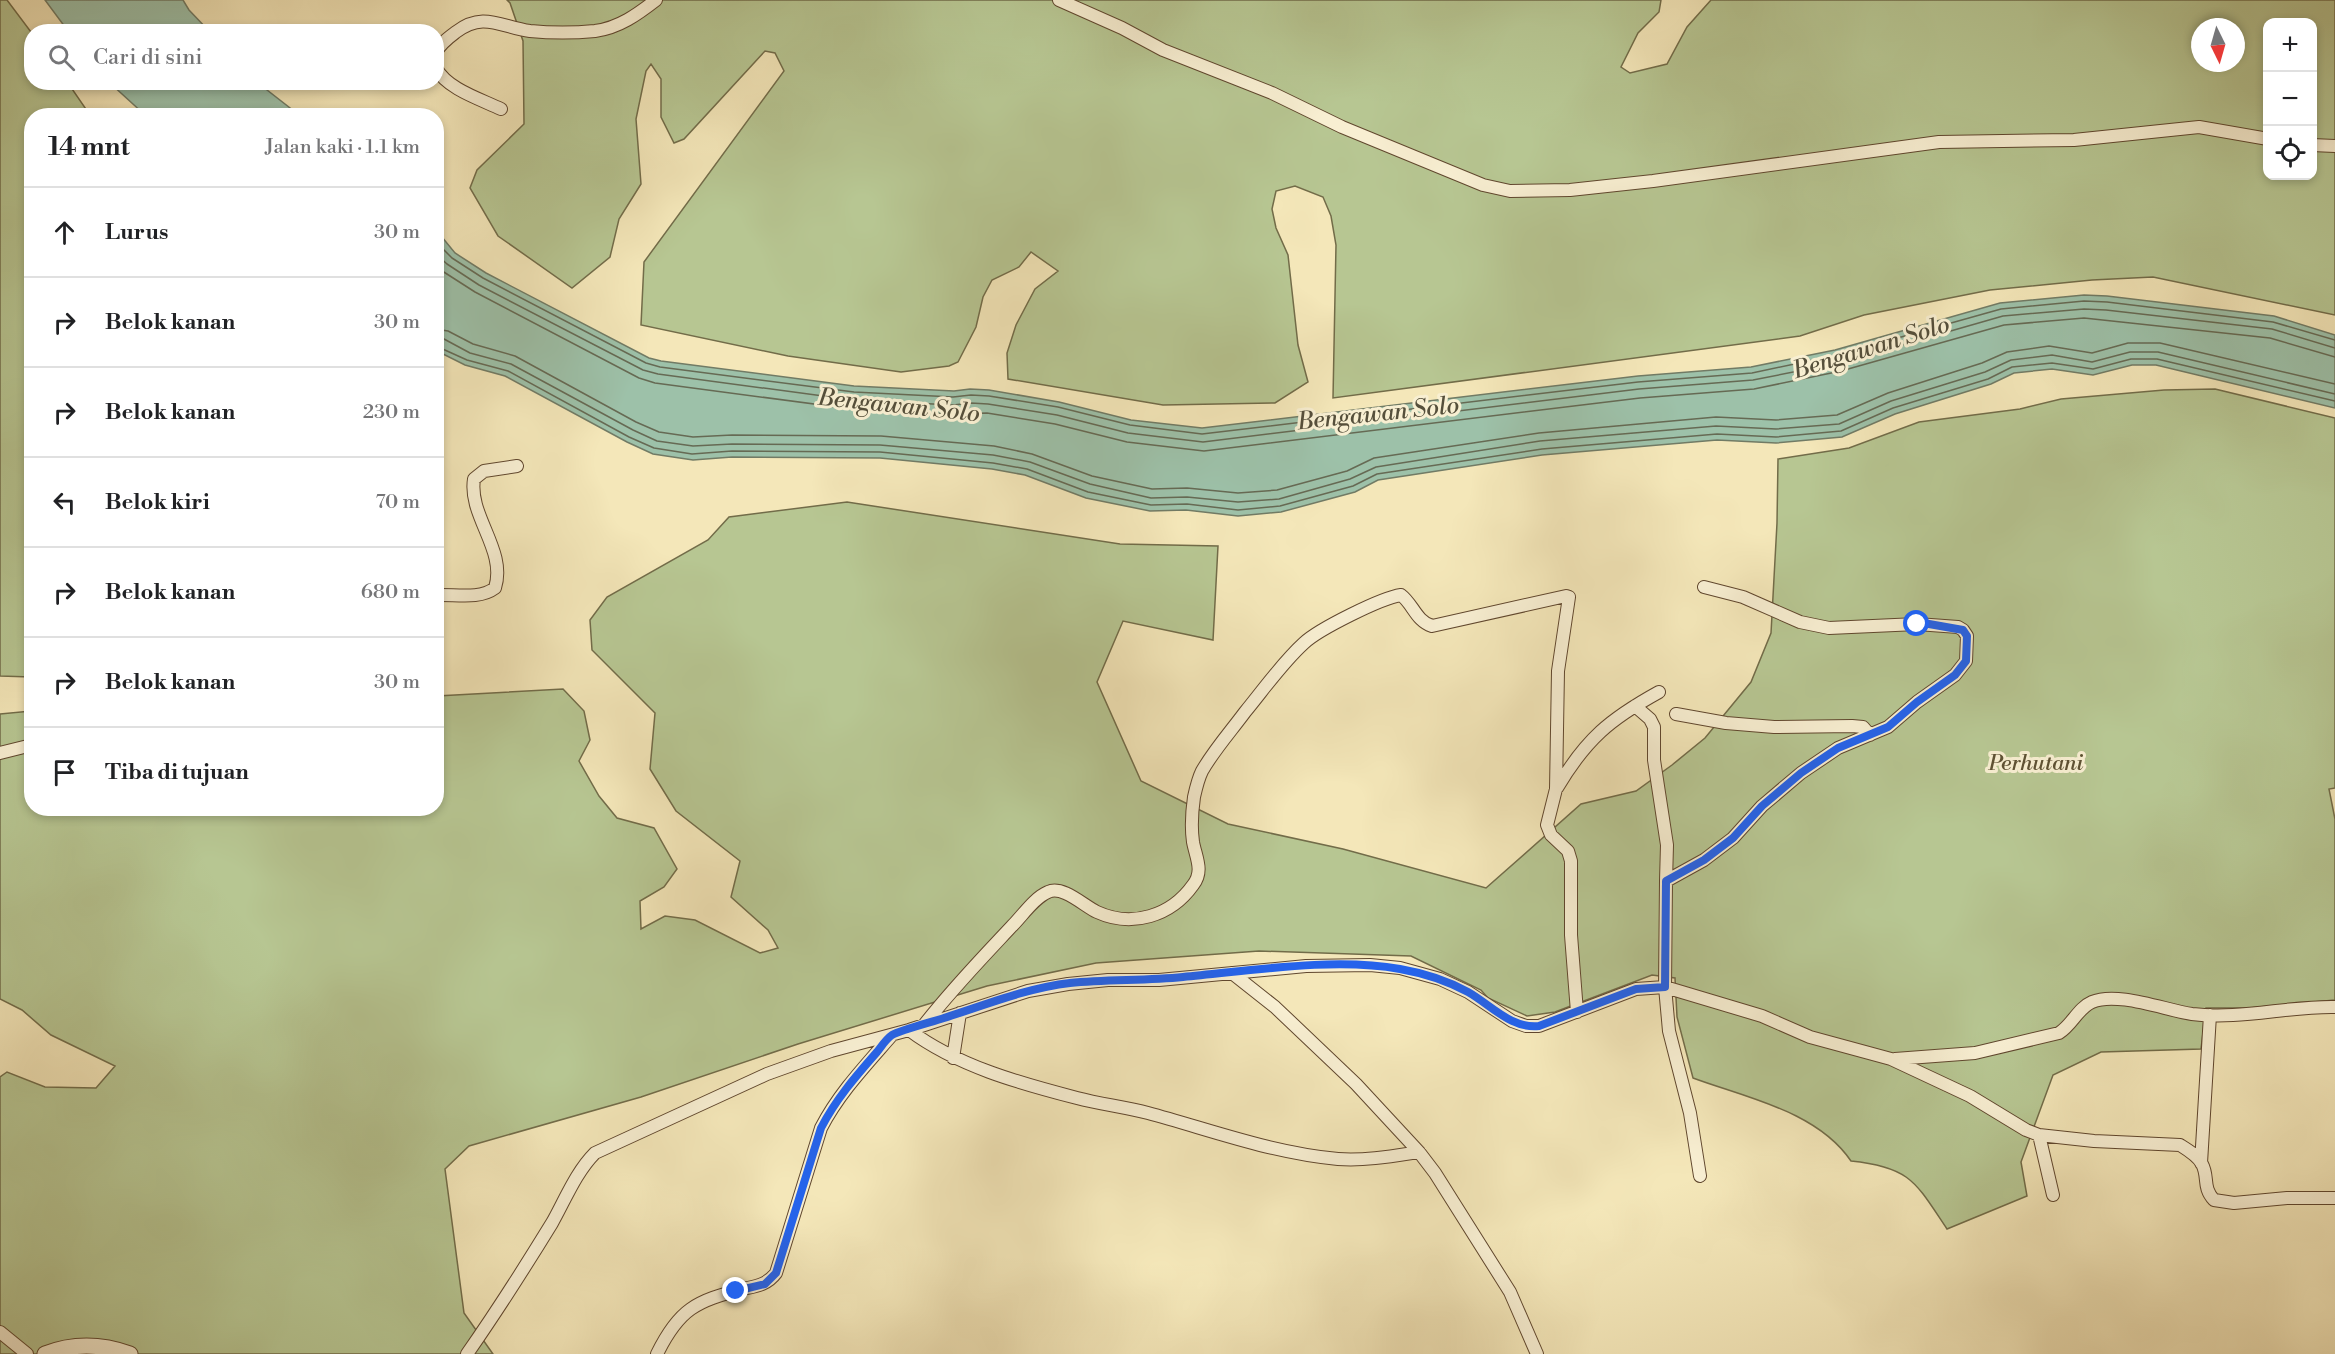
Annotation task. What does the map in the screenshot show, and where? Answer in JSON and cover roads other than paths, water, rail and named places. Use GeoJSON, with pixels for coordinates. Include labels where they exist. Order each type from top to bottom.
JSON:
{"type":"FeatureCollection","features":[{"type":"Feature","properties":{"kind":"street"},"geometry":{"type":"LineString","coordinates":[[444,41],[464,26],[475,22],[494,22],[537,31],[596,31],[620,24],[656,0]]}},
{"type":"Feature","properties":{"kind":"street"},"geometry":{"type":"LineString","coordinates":[[1059,0],[1163,50],[1272,93],[1342,127],[1483,185],[1510,191],[1561,191],[1653,181],[1939,142],[2074,140],[2199,127],[2263,138]]}},
{"type":"Feature","properties":{"kind":"street"},"geometry":{"type":"LineString","coordinates":[[444,78],[501,109]]}},
{"type":"Feature","properties":{"kind":"street"},"geometry":{"type":"LineString","coordinates":[[2317,145],[2335,146]]}},
{"type":"Feature","properties":{"kind":"street"},"geometry":{"type":"LineString","coordinates":[[444,595],[473,595],[495,588],[496,564],[477,502],[474,479],[484,471],[517,466]]}},
{"type":"Feature","properties":{"kind":"street"},"geometry":{"type":"LineString","coordinates":[[1666,881],[1704,860],[1733,838],[1762,806],[1801,773],[1838,748],[1888,727],[1917,702],[1961,670],[1966,661],[1967,636],[1963,630],[1929,624],[1815,627],[1743,597],[1704,587]]}},
{"type":"Feature","properties":{"kind":"street"},"geometry":{"type":"LineString","coordinates":[[924,1025],[941,1003],[1037,899],[1048,892],[1062,892],[1095,912],[1120,920],[1142,919],[1177,903],[1193,885],[1199,872],[1193,842],[1194,799],[1200,776],[1212,754],[1304,643],[1356,613],[1398,595],[1406,598],[1421,620],[1432,626],[1519,604],[1568,597],[1558,671],[1556,789],[1547,825],[1551,835],[1568,851],[1571,861],[1572,944],[1577,1012]]}},
{"type":"Feature","properties":{"kind":"street"},"geometry":{"type":"LineString","coordinates":[[1556,789],[1587,744],[1612,721],[1659,692]]}},
{"type":"Feature","properties":{"kind":"street"},"geometry":{"type":"LineString","coordinates":[[1635,706],[1650,719],[1654,727],[1654,760],[1667,845],[1665,987],[1671,1042],[1690,1113],[1700,1176]]}},
{"type":"Feature","properties":{"kind":"street"},"geometry":{"type":"LineString","coordinates":[[1676,714],[1726,723],[1774,727],[1863,727],[1870,735]]}},
{"type":"Feature","properties":{"kind":"street"},"geometry":{"type":"LineString","coordinates":[[0,753],[24,747]]}},
{"type":"Feature","properties":{"kind":"street"},"geometry":{"type":"LineString","coordinates":[[467,1354],[526,1265],[583,1167],[595,1153],[767,1074],[831,1051],[909,1030],[1028,991],[1068,984],[1108,980],[1159,980],[1306,966],[1370,965],[1400,969],[1440,979],[1468,993],[1512,1021],[1526,1026],[1539,1026],[1636,989],[1665,987],[1753,1012],[1810,1037],[1892,1059],[1970,1096],[2038,1135],[2094,1141],[2180,1145],[2191,1152],[2201,1163]]}},
{"type":"Feature","properties":{"kind":"street"},"geometry":{"type":"LineString","coordinates":[[1232,973],[1275,1007],[1356,1084],[1419,1152],[1435,1173],[1510,1292],[1537,1354]]}},
{"type":"Feature","properties":{"kind":"street"},"geometry":{"type":"LineString","coordinates":[[1892,1059],[1975,1053],[2059,1033],[2066,1029],[2082,1009],[2091,1002],[2101,999],[2121,1000],[2193,1014],[2237,1016],[2271,1011],[2335,1007]]}},
{"type":"Feature","properties":{"kind":"street"},"geometry":{"type":"LineString","coordinates":[[953,1058],[960,1013]]}},
{"type":"Feature","properties":{"kind":"street"},"geometry":{"type":"LineString","coordinates":[[2210,1015],[2201,1163],[2207,1193],[2214,1200],[2234,1203],[2287,1198],[2335,1198]]}},
{"type":"Feature","properties":{"kind":"street"},"geometry":{"type":"LineString","coordinates":[[909,1030],[928,1045],[953,1058],[1077,1098],[1148,1113],[1255,1145],[1340,1159],[1367,1159],[1419,1152]]}},
{"type":"Feature","properties":{"kind":"street"},"geometry":{"type":"LineString","coordinates":[[657,1354],[673,1324],[685,1312],[705,1302],[765,1284],[776,1273],[821,1128],[848,1085],[892,1035]]}},
{"type":"Feature","properties":{"kind":"street"},"geometry":{"type":"LineString","coordinates":[[2038,1135],[2053,1195]]}},
{"type":"Feature","properties":{"kind":"street"},"geometry":{"type":"LineString","coordinates":[[0,1332],[27,1354]]}},
{"type":"Feature","properties":{"kind":"street"},"geometry":{"type":"LineString","coordinates":[[45,1354],[62,1348],[90,1346],[112,1348],[130,1354]]}},
{"type":"Feature","properties":{"kind":"water"},"geometry":{"type":"Polygon","coordinates":[[[45,0],[183,0],[202,24],[63,24],[45,0]]]}},
{"type":"Feature","properties":{"kind":"water"},"geometry":{"type":"Polygon","coordinates":[[[118,90],[267,90],[290,108],[137,108],[118,90]]]}},
{"type":"Feature","properties":{"kind":"water","name":"Bengawan Solo"},"geometry":{"type":"Polygon","coordinates":[[[444,240],[455,253],[486,273],[649,358],[661,361],[854,386],[954,391],[989,390],[1059,402],[1131,420],[1202,428],[1638,376],[1751,367],[1835,350],[2000,303],[2084,295],[2274,316],[2335,335],[2335,408],[2156,365],[2132,365],[2093,375],[2052,369],[2014,373],[1991,384],[1895,414],[1842,437],[1776,443],[1717,440],[1542,455],[1378,480],[1355,492],[1281,512],[1238,516],[1186,510],[1150,511],[1086,498],[1025,475],[992,469],[880,458],[732,457],[693,460],[653,454],[505,376],[465,365],[444,354],[444,240]]]}},
{"type":"Feature","properties":{"kind":"park label","name":"Perhutani"},"geometry":{"type":"Point","coordinates":[2036,762]}}]}
